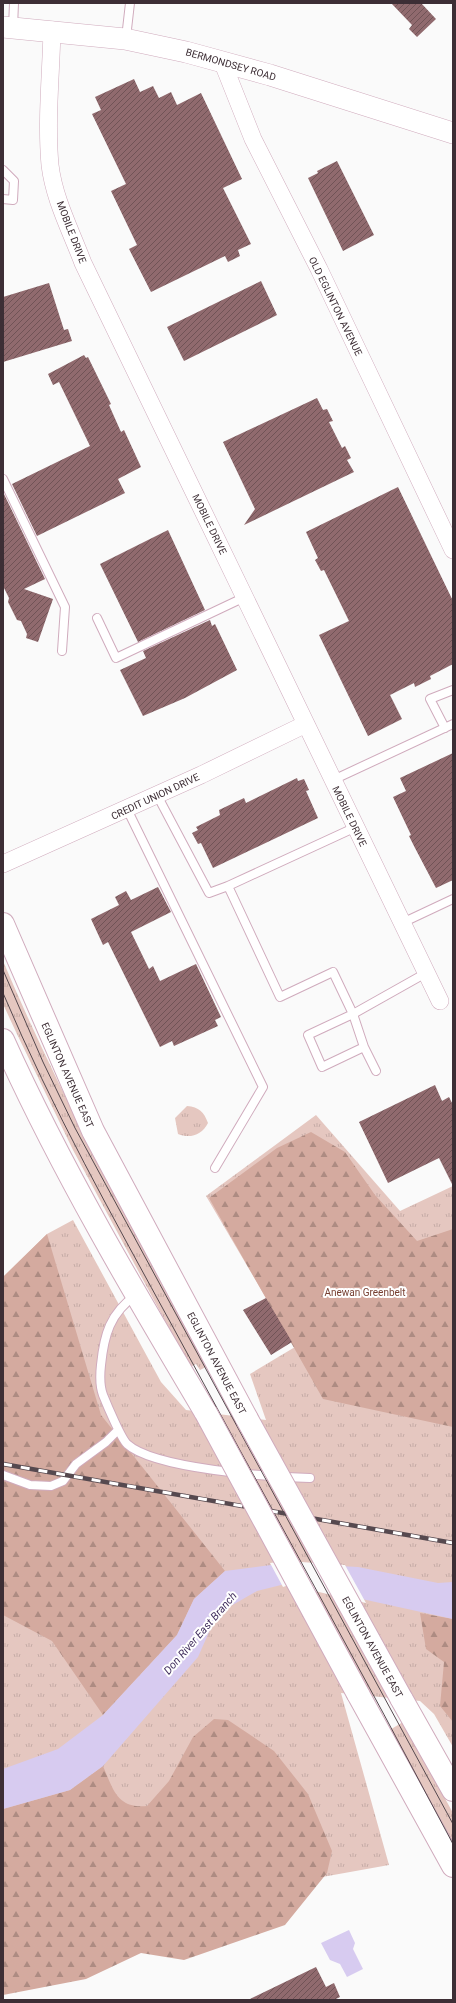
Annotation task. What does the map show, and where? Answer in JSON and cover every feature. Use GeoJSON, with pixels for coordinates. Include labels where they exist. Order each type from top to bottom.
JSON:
{"type":"FeatureCollection","features":[{"type":"Feature","properties":{"kind":"main road","name":"EGLINTON AVENUE EAST"},"geometry":{"type":"LineString","coordinates":[[3,924],[93,1131],[247,1418],[453,1790]]}},
{"type":"Feature","properties":{"kind":"main road"},"geometry":{"type":"LineString","coordinates":[[3,1040],[55,1148],[136,1295],[206,1413],[452,1867]]}},
{"type":"Feature","properties":{"kind":"street","name":"BERMONDSEY ROAD"},"geometry":{"type":"LineString","coordinates":[[8,27],[52,30],[126,39],[222,60],[453,133]]}},
{"type":"Feature","properties":{"kind":"street","name":"MOBILE DRIVE"},"geometry":{"type":"LineString","coordinates":[[52,30],[49,133],[50,166],[63,212],[84,263],[440,1001]]}},
{"type":"Feature","properties":{"kind":"street","name":"OLD EGLINTON AVENUE"},"geometry":{"type":"LineString","coordinates":[[222,60],[252,138],[319,269],[453,550]]}},
{"type":"Feature","properties":{"kind":"street","name":"CREDIT UNION DRIVE"},"geometry":{"type":"LineString","coordinates":[[3,864],[127,809],[280,738],[306,724]]}},
{"type":"Feature","properties":{"kind":"lane"},"geometry":{"type":"LineString","coordinates":[[8,27],[14,3]]}},
{"type":"Feature","properties":{"kind":"lane"},"geometry":{"type":"LineString","coordinates":[[126,39],[130,3]]}},
{"type":"Feature","properties":{"kind":"lane"},"geometry":{"type":"LineString","coordinates":[[3,170],[14,181],[13,200],[3,199]]}},
{"type":"Feature","properties":{"kind":"lane"},"geometry":{"type":"LineString","coordinates":[[3,479],[65,607],[62,650]]}},
{"type":"Feature","properties":{"kind":"lane"},"geometry":{"type":"LineString","coordinates":[[97,618],[116,658],[245,597]]}},
{"type":"Feature","properties":{"kind":"lane"},"geometry":{"type":"LineString","coordinates":[[444,728],[430,699],[453,690]]}},
{"type":"Feature","properties":{"kind":"lane"},"geometry":{"type":"LineString","coordinates":[[333,780],[453,724]]}},
{"type":"Feature","properties":{"kind":"lane"},"geometry":{"type":"LineString","coordinates":[[157,795],[209,893],[228,886],[356,828]]}},
{"type":"Feature","properties":{"kind":"lane"},"geometry":{"type":"LineString","coordinates":[[127,809],[263,1087],[215,1168]]}},
{"type":"Feature","properties":{"kind":"lane"},"geometry":{"type":"LineString","coordinates":[[228,886],[280,997],[334,972],[353,1014],[364,1047],[376,1071]]}},
{"type":"Feature","properties":{"kind":"lane"},"geometry":{"type":"LineString","coordinates":[[402,923],[453,899]]}},
{"type":"Feature","properties":{"kind":"lane"},"geometry":{"type":"LineString","coordinates":[[364,1047],[322,1067],[308,1035],[353,1014],[426,973]]}},
{"type":"Feature","properties":{"kind":"lane"},"geometry":{"type":"LineString","coordinates":[[136,1295],[123,1304],[115,1313],[103,1347],[100,1372],[103,1394],[118,1430],[128,1444],[149,1456],[210,1470],[310,1478]]}},
{"type":"Feature","properties":{"kind":"lane"},"geometry":{"type":"LineString","coordinates":[[3,1475],[30,1485],[50,1486],[63,1481],[76,1464],[106,1442],[118,1430]]}},
{"type":"Feature","properties":{"kind":"green space"},"geometry":{"type":"Polygon","coordinates":[[[3,961],[75,1115],[127,1216],[208,1366],[200,1370],[196,1364],[190,1367],[73,1150],[16,1032],[3,1004],[3,961]]]}},
{"type":"Feature","properties":{"kind":"green space"},"geometry":{"type":"Polygon","coordinates":[[[187,1106],[198,1109],[205,1116],[208,1123],[199,1133],[191,1136],[178,1134],[175,1118],[187,1106]]]}},
{"type":"Feature","properties":{"kind":"green space"},"geometry":{"type":"Polygon","coordinates":[[[316,1115],[400,1211],[453,1186],[453,1747],[434,1714],[420,1701],[341,1693],[389,1865],[3,1934],[3,1277],[47,1234],[73,1220],[161,1382],[186,1410],[266,1420],[250,1374],[295,1347],[206,1196],[316,1115]]]}},
{"type":"Feature","properties":{"kind":"green space","name":"Anewan Greenbelt"},"geometry":{"type":"Polygon","coordinates":[[[311,1132],[345,1152],[375,1195],[417,1241],[453,1229],[453,1427],[323,1399],[209,1198],[277,1148],[311,1132]]]}},
{"type":"Feature","properties":{"kind":"green space"},"geometry":{"type":"Polygon","coordinates":[[[47,1234],[101,1415],[225,1571],[194,1599],[177,1635],[103,1715],[52,1641],[3,1615],[3,1277],[47,1234]]]}},
{"type":"Feature","properties":{"kind":"green space"},"geometry":{"type":"Polygon","coordinates":[[[420,1613],[453,1619],[453,1722],[440,1706],[444,1662],[426,1649],[420,1613]]]}},
{"type":"Feature","properties":{"kind":"green space"},"geometry":{"type":"Polygon","coordinates":[[[214,1719],[228,1720],[274,1751],[308,1794],[332,1851],[327,1873],[285,1925],[184,1960],[141,1953],[86,1979],[3,1995],[3,1809],[70,1790],[103,1766],[113,1790],[123,1801],[137,1806],[147,1806],[169,1781],[193,1737],[214,1719]]]}},
{"type":"Feature","properties":{"kind":"green space"},"geometry":{"type":"Polygon","coordinates":[[[403,1722],[453,1813],[453,1849],[388,1731],[403,1722]]]}},
{"type":"Feature","properties":{"kind":"water","name":"Don River East Branch"},"geometry":{"type":"Polygon","coordinates":[[[286,1563],[358,1567],[438,1583],[453,1582],[453,1619],[289,1583],[257,1591],[217,1614],[198,1657],[103,1766],[70,1790],[3,1809],[3,1769],[58,1749],[103,1715],[177,1635],[194,1599],[225,1571],[286,1563]]]}},
{"type":"Feature","properties":{"kind":"water"},"geometry":{"type":"Polygon","coordinates":[[[349,1930],[355,1943],[353,1949],[363,1969],[347,1977],[340,1964],[330,1960],[321,1943],[349,1930]]]}},
{"type":"Feature","properties":{"kind":"pier"},"geometry":{"type":"Polygon","coordinates":[[[286,1561],[345,1565],[366,1603],[289,1585],[283,1587],[270,1563],[286,1561]]]}},
{"type":"Feature","properties":{"kind":"building"},"geometry":{"type":"Polygon","coordinates":[[[391,3],[421,3],[436,19],[417,37],[409,29],[412,25],[391,3]]]}},
{"type":"Feature","properties":{"kind":"building"},"geometry":{"type":"Polygon","coordinates":[[[134,79],[140,92],[153,86],[159,98],[171,92],[177,105],[201,93],[242,179],[223,188],[251,244],[238,250],[240,256],[228,262],[225,256],[151,292],[129,249],[137,245],[111,191],[126,184],[92,114],[101,110],[95,97],[134,79]]]}},
{"type":"Feature","properties":{"kind":"building"},"geometry":{"type":"Polygon","coordinates":[[[337,161],[374,235],[343,251],[308,178],[318,173],[317,171],[337,161]]]}},
{"type":"Feature","properties":{"kind":"building"},"geometry":{"type":"Polygon","coordinates":[[[261,281],[277,315],[184,361],[167,327],[261,281]]]}},
{"type":"Feature","properties":{"kind":"building"},"geometry":{"type":"Polygon","coordinates":[[[49,283],[64,330],[68,329],[72,341],[3,362],[3,297],[49,283]]]}},
{"type":"Feature","properties":{"kind":"building"},"geometry":{"type":"Polygon","coordinates":[[[84,355],[86,358],[88,357],[111,404],[109,405],[121,432],[124,430],[141,467],[118,479],[125,493],[37,536],[12,484],[90,446],[59,382],[53,385],[48,374],[84,355]]]}},
{"type":"Feature","properties":{"kind":"building"},"geometry":{"type":"Polygon","coordinates":[[[317,398],[323,410],[327,409],[333,421],[329,422],[342,448],[345,446],[351,458],[347,460],[354,472],[244,525],[255,509],[223,442],[317,398]]]}},
{"type":"Feature","properties":{"kind":"building"},"geometry":{"type":"Polygon","coordinates":[[[398,487],[453,601],[453,664],[430,676],[431,679],[415,687],[414,683],[390,695],[402,719],[368,736],[319,635],[349,621],[324,570],[321,571],[315,560],[318,558],[306,532],[398,487]]]}},
{"type":"Feature","properties":{"kind":"building"},"geometry":{"type":"Polygon","coordinates":[[[3,492],[45,579],[24,589],[53,599],[38,642],[26,638],[27,634],[21,621],[17,620],[8,602],[9,598],[3,586],[3,492]]]}},
{"type":"Feature","properties":{"kind":"building"},"geometry":{"type":"Polygon","coordinates":[[[168,530],[205,610],[138,642],[100,564],[168,530]]]}},
{"type":"Feature","properties":{"kind":"building"},"geometry":{"type":"Polygon","coordinates":[[[210,620],[212,626],[215,624],[237,670],[185,698],[143,716],[120,670],[146,658],[143,651],[210,620]]]}},
{"type":"Feature","properties":{"kind":"building"},"geometry":{"type":"Polygon","coordinates":[[[453,753],[453,880],[436,888],[409,836],[411,835],[393,797],[406,791],[400,778],[453,753]]]}},
{"type":"Feature","properties":{"kind":"building"},"geometry":{"type":"Polygon","coordinates":[[[297,778],[298,781],[304,779],[309,790],[306,791],[318,818],[213,868],[201,843],[198,844],[192,833],[198,830],[196,827],[220,815],[219,810],[244,798],[246,803],[297,778]]]}},
{"type":"Feature","properties":{"kind":"building"},"geometry":{"type":"Polygon","coordinates":[[[158,887],[171,912],[131,932],[149,969],[153,966],[160,981],[196,964],[221,1017],[215,1020],[218,1026],[174,1046],[172,1041],[160,1047],[108,942],[103,945],[91,919],[119,905],[115,897],[126,891],[131,900],[158,887]]]}},
{"type":"Feature","properties":{"kind":"building"},"geometry":{"type":"Polygon","coordinates":[[[435,1085],[442,1101],[449,1097],[453,1105],[453,1186],[439,1158],[388,1183],[359,1122],[435,1085]]]}},
{"type":"Feature","properties":{"kind":"building"},"geometry":{"type":"Polygon","coordinates":[[[266,1298],[292,1342],[271,1355],[243,1310],[266,1298]]]}},
{"type":"Feature","properties":{"kind":"building"},"geometry":{"type":"Polygon","coordinates":[[[316,1967],[326,1987],[334,1983],[340,1997],[334,2000],[248,2000],[316,1967]]]}},
{"type":"Feature","properties":{"kind":"tram line"},"geometry":{"type":"LineString","coordinates":[[3,970],[43,1062],[75,1128],[453,1824]]}},
{"type":"Feature","properties":{"kind":"tram line"},"geometry":{"type":"LineString","coordinates":[[3,993],[42,1079],[84,1163],[453,1844]]}},
{"type":"Feature","properties":{"kind":"railway"},"geometry":{"type":"LineString","coordinates":[[3,1464],[453,1543]]}}]}
